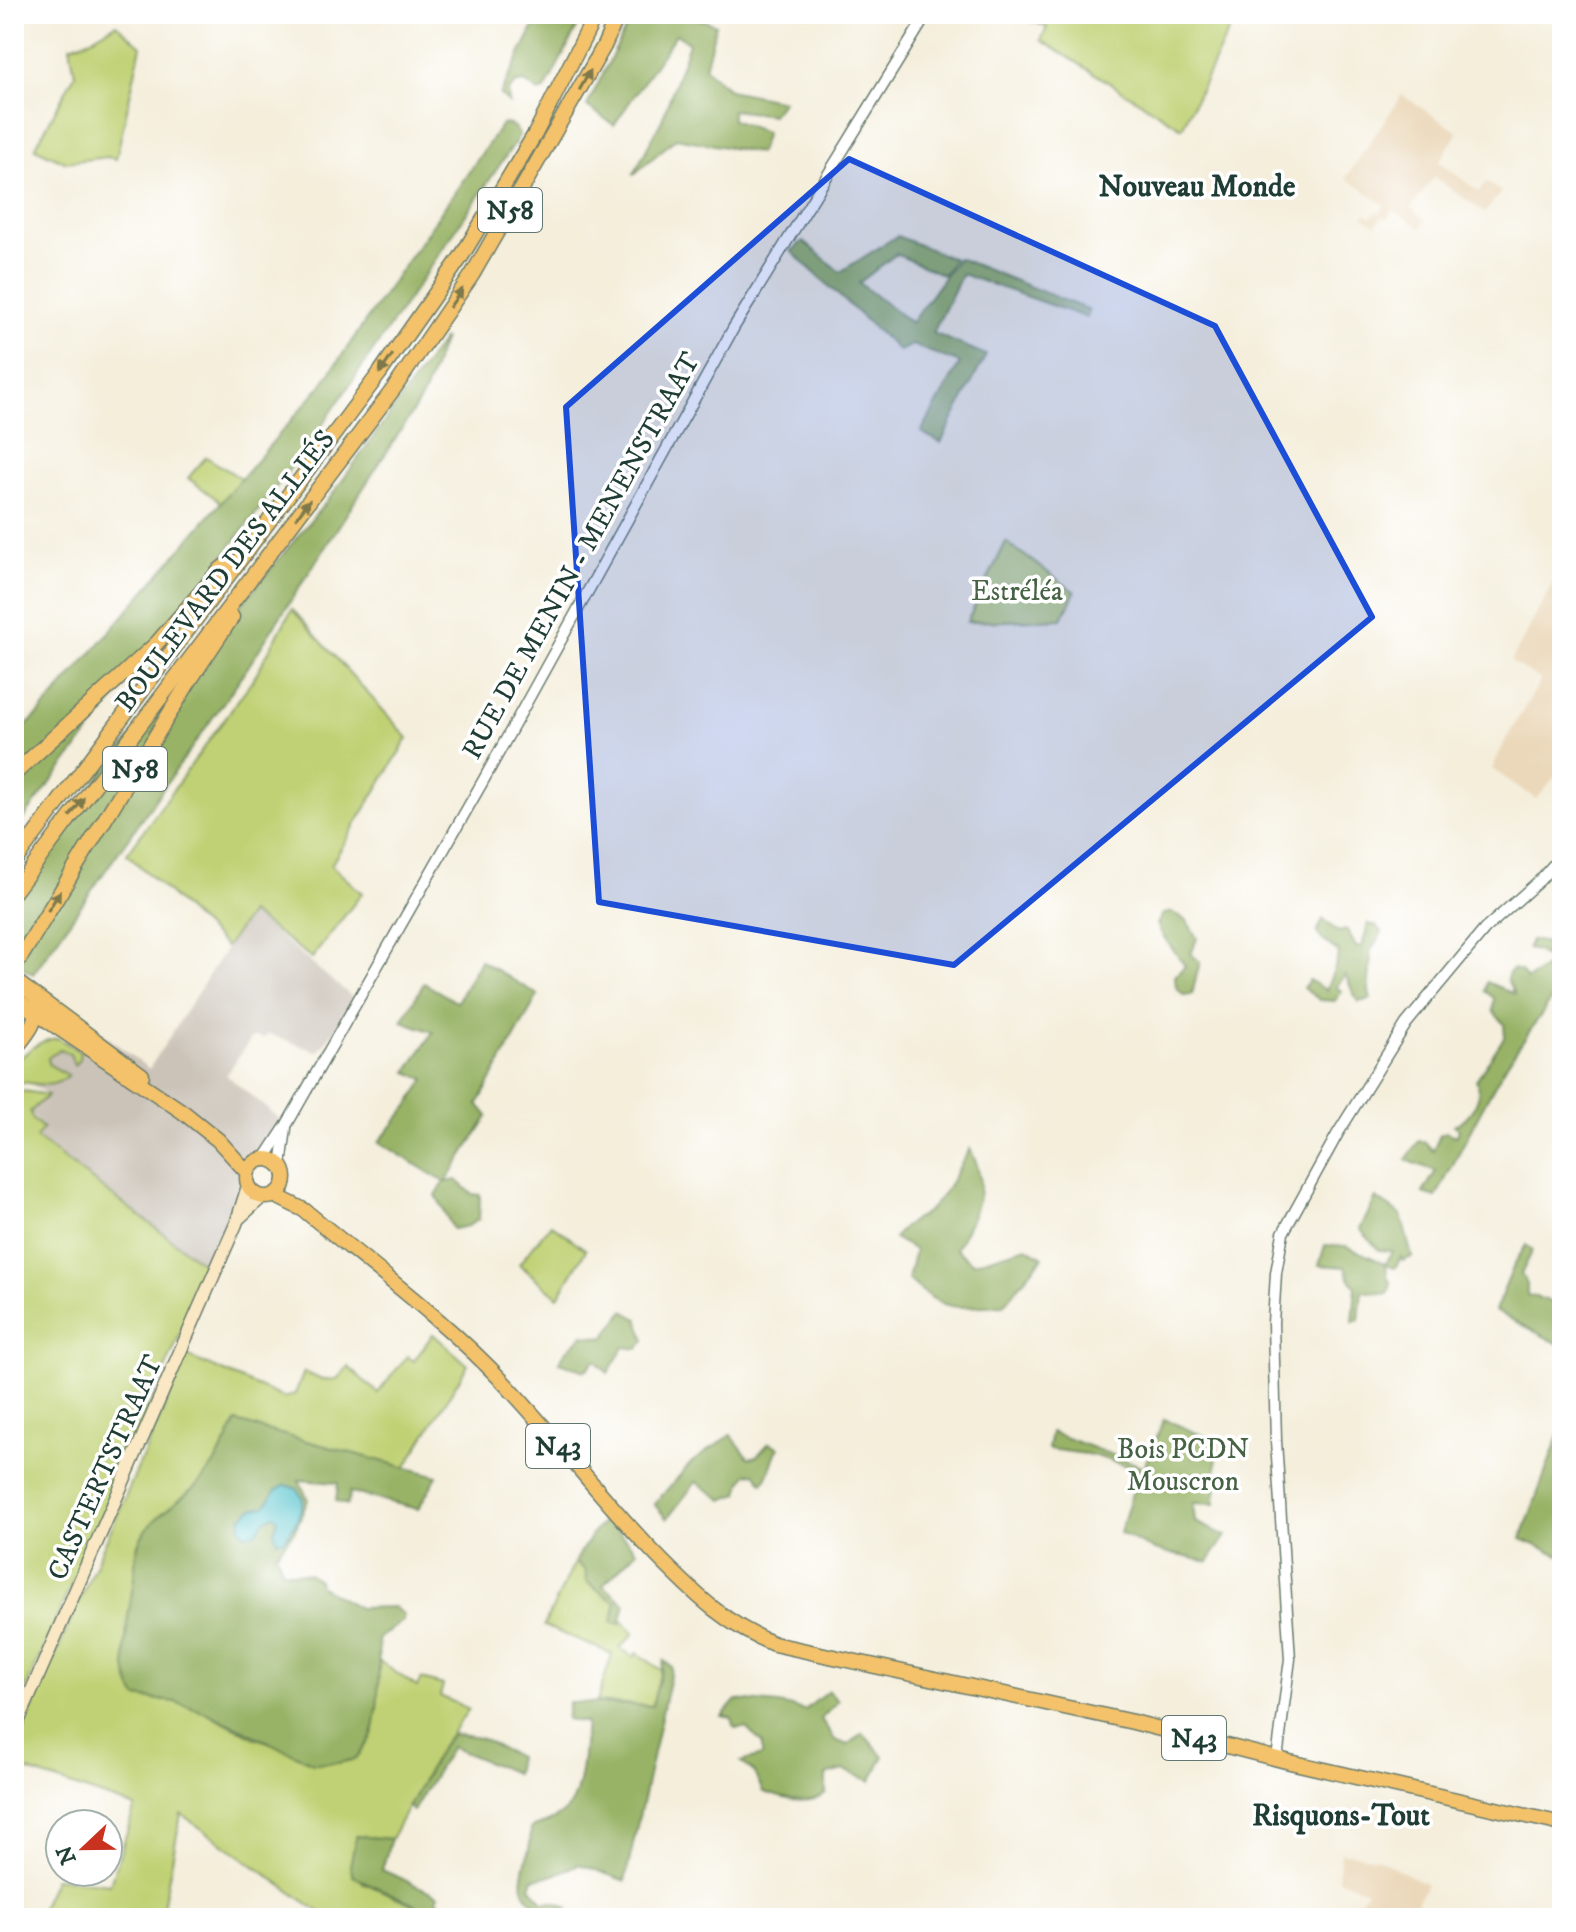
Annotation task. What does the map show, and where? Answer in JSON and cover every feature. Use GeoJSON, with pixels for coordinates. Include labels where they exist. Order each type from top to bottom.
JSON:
{"type":"FeatureCollection","features":[{"type":"Feature","properties":{"kind":"main road","name":"BOULEVARD DES ALLIÉS"},"geometry":{"type":"LineString","coordinates":[[14,862],[369,388],[461,257],[535,134],[596,14]]}},
{"type":"Feature","properties":{"kind":"main road","name":"BOULEVARD DES ALLIÉS"},"geometry":{"type":"LineString","coordinates":[[14,892],[395,387],[472,275],[604,46],[618,14]]}},
{"type":"Feature","properties":{"kind":"main road","name":"N58"},"geometry":{"type":"LineString","coordinates":[[14,774],[156,644],[220,570],[249,547]]}},
{"type":"Feature","properties":{"kind":"main road","name":"N58"},"geometry":{"type":"LineString","coordinates":[[14,968],[190,680],[230,621],[256,571]]}},
{"type":"Feature","properties":{"kind":"main road","name":"N43"},"geometry":{"type":"LineString","coordinates":[[14,980],[107,1047],[146,1078],[162,1096]]}},
{"type":"Feature","properties":{"kind":"main road"},"geometry":{"type":"LineString","coordinates":[[14,1051],[32,1027],[37,1014],[31,993]]}},
{"type":"Feature","properties":{"kind":"main road","name":"N43"},"geometry":{"type":"LineString","coordinates":[[14,998],[162,1096],[254,1169],[268,1196],[304,1210],[476,1354],[616,1513],[710,1608],[759,1638],[1133,1722],[1277,1759],[1562,1824]]}},
{"type":"Feature","properties":{"kind":"main road"},"geometry":{"type":"LineString","coordinates":[[14,1051],[53,1026]]}},
{"type":"Feature","properties":{"kind":"main road","name":"N43"},"geometry":{"type":"LineString","coordinates":[[254,1169],[283,1172],[304,1210]]}},
{"type":"Feature","properties":{"kind":"main road","name":"CASTERTSTRAAT"},"geometry":{"type":"LineString","coordinates":[[14,1731],[237,1221],[254,1169]]}},
{"type":"Feature","properties":{"kind":"main road"},"geometry":{"type":"LineString","coordinates":[[268,1196],[281,1189],[283,1172]]}},
{"type":"Feature","properties":{"kind":"main road","name":"CASTERTSTRAAT"},"geometry":{"type":"LineString","coordinates":[[237,1221],[268,1196]]}},
{"type":"Feature","properties":{"kind":"street","name":"RUE DE MENIN - MENENSTRAAT"},"geometry":{"type":"LineString","coordinates":[[254,1169],[286,1126],[483,781],[734,327],[927,14]]}},
{"type":"Feature","properties":{"kind":"street"},"geometry":{"type":"LineString","coordinates":[[1277,1759],[1290,1659],[1276,1441],[1273,1323],[1276,1273],[1283,1233],[1345,1121],[1406,1024],[1485,929],[1540,880],[1562,855]]}},
{"type":"Feature","properties":{"kind":"street","name":"RUE DE MENIN - MENENSTRAAT"},"geometry":{"type":"LineString","coordinates":[[283,1172],[286,1126]]}},
{"type":"Feature","properties":{"kind":"highlighted area"},"geometry":{"type":"Polygon","coordinates":[[[849,159],[1215,326],[1372,617],[954,965],[599,902],[566,407],[849,159]]]}},
{"type":"Feature","properties":{"kind":"shaded area"},"geometry":{"type":"Polygon","coordinates":[[[1402,95],[1458,132],[1439,162],[1479,192],[1487,182],[1501,192],[1485,213],[1434,177],[1411,208],[1426,221],[1421,228],[1393,210],[1376,225],[1364,217],[1366,214],[1371,217],[1377,211],[1380,213],[1385,205],[1346,178],[1402,95]]]}},
{"type":"Feature","properties":{"kind":"shaded area"},"geometry":{"type":"Polygon","coordinates":[[[1553,583],[1562,588],[1562,768],[1536,799],[1492,769],[1541,680],[1511,662],[1553,583]]]}},
{"type":"Feature","properties":{"kind":"shaded area"},"geometry":{"type":"Polygon","coordinates":[[[249,912],[357,1001],[318,1052],[269,1034],[264,1038],[252,1037],[226,1075],[281,1120],[252,1171],[209,1268],[33,1138],[42,1128],[30,1112],[48,1095],[26,1081],[85,1020],[149,1069],[249,912]]]}},
{"type":"Feature","properties":{"kind":"shaded area"},"geometry":{"type":"Polygon","coordinates":[[[1341,1852],[1377,1858],[1426,1884],[1409,1918],[1348,1918],[1367,1890],[1338,1879],[1341,1852]]]}},
{"type":"Feature","properties":{"kind":"green space"},"geometry":{"type":"Polygon","coordinates":[[[540,14],[584,14],[545,90],[539,92],[525,82],[517,83],[508,91],[509,103],[500,95],[540,14]]]}},
{"type":"Feature","properties":{"kind":"green space"},"geometry":{"type":"Polygon","coordinates":[[[633,14],[686,14],[716,25],[705,68],[729,90],[783,101],[772,115],[732,110],[732,120],[766,132],[759,153],[676,138],[633,175],[662,120],[689,43],[676,34],[614,125],[587,106],[633,14]]]}},
{"type":"Feature","properties":{"kind":"green space"},"geometry":{"type":"Polygon","coordinates":[[[1014,14],[1237,14],[1182,128],[1041,40],[1047,27],[1014,14]]]}},
{"type":"Feature","properties":{"kind":"green space"},"geometry":{"type":"Polygon","coordinates":[[[116,24],[141,46],[116,159],[108,157],[65,162],[35,148],[75,74],[70,46],[89,40],[116,24]]]}},
{"type":"Feature","properties":{"kind":"green space"},"geometry":{"type":"Polygon","coordinates":[[[502,124],[516,129],[519,135],[516,141],[315,436],[14,831],[14,737],[39,714],[320,387],[502,124]]]}},
{"type":"Feature","properties":{"kind":"green space"},"geometry":{"type":"Polygon","coordinates":[[[897,236],[954,259],[943,275],[896,254],[859,283],[911,323],[958,258],[1089,310],[1087,318],[962,274],[933,333],[986,355],[941,443],[921,432],[960,363],[912,345],[899,351],[791,251],[803,241],[840,272],[897,236]]]}},
{"type":"Feature","properties":{"kind":"green space"},"geometry":{"type":"Polygon","coordinates":[[[444,338],[424,394],[244,673],[33,974],[14,963],[14,892],[105,769],[332,495],[444,338]]]}},
{"type":"Feature","properties":{"kind":"green space"},"geometry":{"type":"Polygon","coordinates":[[[206,457],[242,479],[222,503],[188,478],[206,457]]]}},
{"type":"Feature","properties":{"kind":"green space","name":"Estréléa"},"geometry":{"type":"Polygon","coordinates":[[[1006,542],[1075,592],[1062,619],[967,622],[1006,542]]]}},
{"type":"Feature","properties":{"kind":"green space"},"geometry":{"type":"Polygon","coordinates":[[[292,609],[408,738],[331,865],[362,893],[312,958],[250,913],[226,947],[127,854],[254,678],[292,609]]]}},
{"type":"Feature","properties":{"kind":"green space"},"geometry":{"type":"Polygon","coordinates":[[[1171,912],[1187,921],[1197,938],[1191,955],[1200,962],[1192,994],[1183,995],[1176,987],[1175,976],[1185,966],[1157,924],[1163,914],[1171,912]]]}},
{"type":"Feature","properties":{"kind":"green space"},"geometry":{"type":"Polygon","coordinates":[[[1323,919],[1338,932],[1347,930],[1356,947],[1362,947],[1368,924],[1382,932],[1370,952],[1371,999],[1358,1002],[1345,975],[1336,987],[1342,991],[1335,1001],[1320,1000],[1303,988],[1309,980],[1326,990],[1335,967],[1339,952],[1317,933],[1323,919]]]}},
{"type":"Feature","properties":{"kind":"green space"},"geometry":{"type":"Polygon","coordinates":[[[1531,940],[1547,943],[1553,953],[1562,959],[1562,994],[1556,992],[1507,1064],[1436,1197],[1423,1193],[1436,1171],[1406,1160],[1419,1141],[1425,1142],[1433,1151],[1440,1135],[1446,1132],[1455,1136],[1459,1130],[1454,1125],[1465,1118],[1474,1106],[1479,1093],[1476,1080],[1505,1036],[1504,1024],[1493,1011],[1494,998],[1485,991],[1487,982],[1514,994],[1507,979],[1509,973],[1514,969],[1521,971],[1527,980],[1551,963],[1537,951],[1527,949],[1531,940]]]}},
{"type":"Feature","properties":{"kind":"green space"},"geometry":{"type":"Polygon","coordinates":[[[480,960],[538,995],[478,1104],[488,1116],[446,1182],[457,1180],[472,1194],[480,1195],[479,1219],[468,1226],[453,1229],[436,1195],[444,1182],[379,1142],[409,1105],[425,1079],[407,1072],[433,1032],[402,1021],[424,983],[457,1002],[480,960]]]}},
{"type":"Feature","properties":{"kind":"green space"},"geometry":{"type":"Polygon","coordinates":[[[58,1038],[80,1052],[79,1060],[74,1065],[70,1054],[60,1049],[48,1058],[48,1064],[68,1075],[49,1085],[14,1083],[14,1064],[39,1044],[58,1038]]]}},
{"type":"Feature","properties":{"kind":"green space"},"geometry":{"type":"Polygon","coordinates":[[[24,1091],[48,1095],[30,1112],[33,1120],[43,1128],[36,1138],[209,1268],[17,1709],[14,1709],[14,1093],[24,1091]]]}},
{"type":"Feature","properties":{"kind":"green space"},"geometry":{"type":"Polygon","coordinates":[[[970,1149],[980,1176],[980,1188],[974,1212],[956,1249],[973,1263],[1027,1247],[1043,1257],[1003,1305],[961,1307],[932,1298],[908,1279],[915,1250],[894,1238],[936,1202],[970,1149]]]}},
{"type":"Feature","properties":{"kind":"green space"},"geometry":{"type":"Polygon","coordinates":[[[1376,1198],[1401,1215],[1412,1257],[1403,1261],[1401,1257],[1395,1268],[1386,1265],[1391,1283],[1388,1294],[1362,1291],[1359,1320],[1353,1322],[1356,1287],[1345,1267],[1319,1265],[1325,1245],[1346,1246],[1386,1264],[1392,1251],[1379,1250],[1360,1229],[1376,1198]]]}},
{"type":"Feature","properties":{"kind":"green space"},"geometry":{"type":"Polygon","coordinates":[[[551,1224],[586,1250],[558,1297],[519,1264],[551,1224]]]}},
{"type":"Feature","properties":{"kind":"green space"},"geometry":{"type":"Polygon","coordinates":[[[1526,1245],[1533,1250],[1521,1274],[1527,1284],[1527,1295],[1558,1307],[1562,1290],[1562,1348],[1495,1311],[1526,1245]]]}},
{"type":"Feature","properties":{"kind":"green space"},"geometry":{"type":"Polygon","coordinates":[[[624,1311],[638,1319],[645,1340],[638,1349],[624,1347],[608,1373],[595,1360],[585,1371],[559,1362],[583,1335],[604,1338],[624,1311]]]}},
{"type":"Feature","properties":{"kind":"green space"},"geometry":{"type":"Polygon","coordinates":[[[433,1334],[468,1365],[405,1468],[236,1423],[221,1453],[194,1489],[151,1524],[139,1542],[134,1572],[137,1697],[175,1702],[207,1713],[255,1738],[338,1763],[355,1759],[371,1736],[375,1725],[379,1661],[417,1687],[421,1679],[443,1685],[440,1696],[469,1709],[441,1747],[391,1839],[356,1836],[362,1882],[443,1918],[328,1918],[181,1814],[161,1918],[14,1918],[14,1908],[37,1917],[50,1888],[124,1888],[124,1841],[135,1807],[26,1770],[14,1803],[14,1750],[187,1356],[284,1398],[295,1394],[304,1372],[322,1380],[337,1379],[348,1367],[378,1393],[407,1356],[414,1361],[433,1334]]]}},
{"type":"Feature","properties":{"kind":"green space","name":"Bois PCDN Mouscron"},"geometry":{"type":"Polygon","coordinates":[[[1164,1419],[1217,1442],[1215,1504],[1193,1503],[1195,1522],[1226,1536],[1208,1562],[1155,1550],[1120,1533],[1139,1470],[1093,1455],[1048,1449],[1051,1432],[1144,1467],[1164,1419]]]}},
{"type":"Feature","properties":{"kind":"green space"},"geometry":{"type":"Polygon","coordinates":[[[236,1422],[437,1476],[418,1509],[350,1492],[347,1505],[336,1501],[338,1483],[299,1480],[308,1500],[295,1530],[276,1554],[283,1571],[309,1574],[318,1580],[320,1586],[359,1608],[394,1607],[403,1615],[403,1621],[378,1639],[374,1728],[356,1759],[313,1763],[207,1713],[175,1702],[137,1697],[130,1685],[125,1655],[138,1545],[154,1521],[209,1471],[236,1422]]]}},
{"type":"Feature","properties":{"kind":"green space"},"geometry":{"type":"Polygon","coordinates":[[[1562,1427],[1562,1556],[1521,1539],[1562,1427]]]}},
{"type":"Feature","properties":{"kind":"green space"},"geometry":{"type":"Polygon","coordinates":[[[731,1435],[749,1458],[757,1456],[769,1443],[779,1447],[763,1483],[755,1473],[747,1474],[739,1494],[723,1500],[696,1482],[667,1519],[654,1504],[692,1462],[731,1435]]]}},
{"type":"Feature","properties":{"kind":"green space"},"geometry":{"type":"Polygon","coordinates":[[[606,1519],[637,1551],[603,1585],[625,1604],[620,1624],[612,1623],[616,1603],[587,1582],[585,1570],[575,1562],[591,1535],[606,1519]]]}},
{"type":"Feature","properties":{"kind":"green space"},"geometry":{"type":"Polygon","coordinates":[[[575,1562],[585,1570],[587,1582],[616,1603],[620,1624],[621,1620],[634,1633],[620,1648],[634,1657],[637,1653],[661,1670],[652,1706],[597,1702],[612,1654],[544,1626],[575,1562]]]}},
{"type":"Feature","properties":{"kind":"green space"},"geometry":{"type":"Polygon","coordinates":[[[664,1661],[672,1667],[625,1881],[579,1864],[554,1875],[533,1879],[530,1887],[543,1902],[556,1902],[568,1907],[554,1913],[547,1911],[532,1901],[522,1883],[531,1828],[562,1814],[570,1806],[577,1789],[586,1723],[566,1719],[569,1702],[652,1706],[664,1661]]]}},
{"type":"Feature","properties":{"kind":"green space"},"geometry":{"type":"Polygon","coordinates":[[[828,1691],[838,1701],[821,1719],[835,1740],[848,1745],[862,1733],[884,1756],[871,1781],[844,1770],[826,1775],[826,1793],[811,1800],[795,1800],[763,1792],[754,1772],[741,1762],[762,1756],[762,1743],[746,1728],[735,1728],[732,1718],[722,1716],[736,1700],[805,1710],[828,1691]]]}},
{"type":"Feature","properties":{"kind":"green space"},"geometry":{"type":"Polygon","coordinates":[[[452,1734],[480,1738],[518,1757],[515,1773],[451,1747],[413,1811],[409,1807],[441,1747],[452,1734]]]}},
{"type":"Feature","properties":{"kind":"green space"},"geometry":{"type":"Polygon","coordinates":[[[356,1836],[391,1839],[382,1870],[438,1895],[437,1901],[478,1918],[443,1918],[353,1876],[350,1866],[356,1836]]]}},
{"type":"Feature","properties":{"kind":"water"},"geometry":{"type":"Polygon","coordinates":[[[286,1485],[298,1489],[303,1499],[301,1510],[287,1536],[277,1540],[274,1532],[278,1519],[274,1515],[265,1520],[256,1533],[244,1534],[240,1526],[242,1517],[251,1509],[265,1506],[276,1490],[286,1485]]]}},
{"type":"Feature","properties":{"kind":"district","name":"Nouveau Monde"},"geometry":{"type":"Point","coordinates":[1197,186]}},
{"type":"Feature","properties":{"kind":"district","name":"Risquons-Tout"},"geometry":{"type":"Point","coordinates":[1341,1815]}}]}
